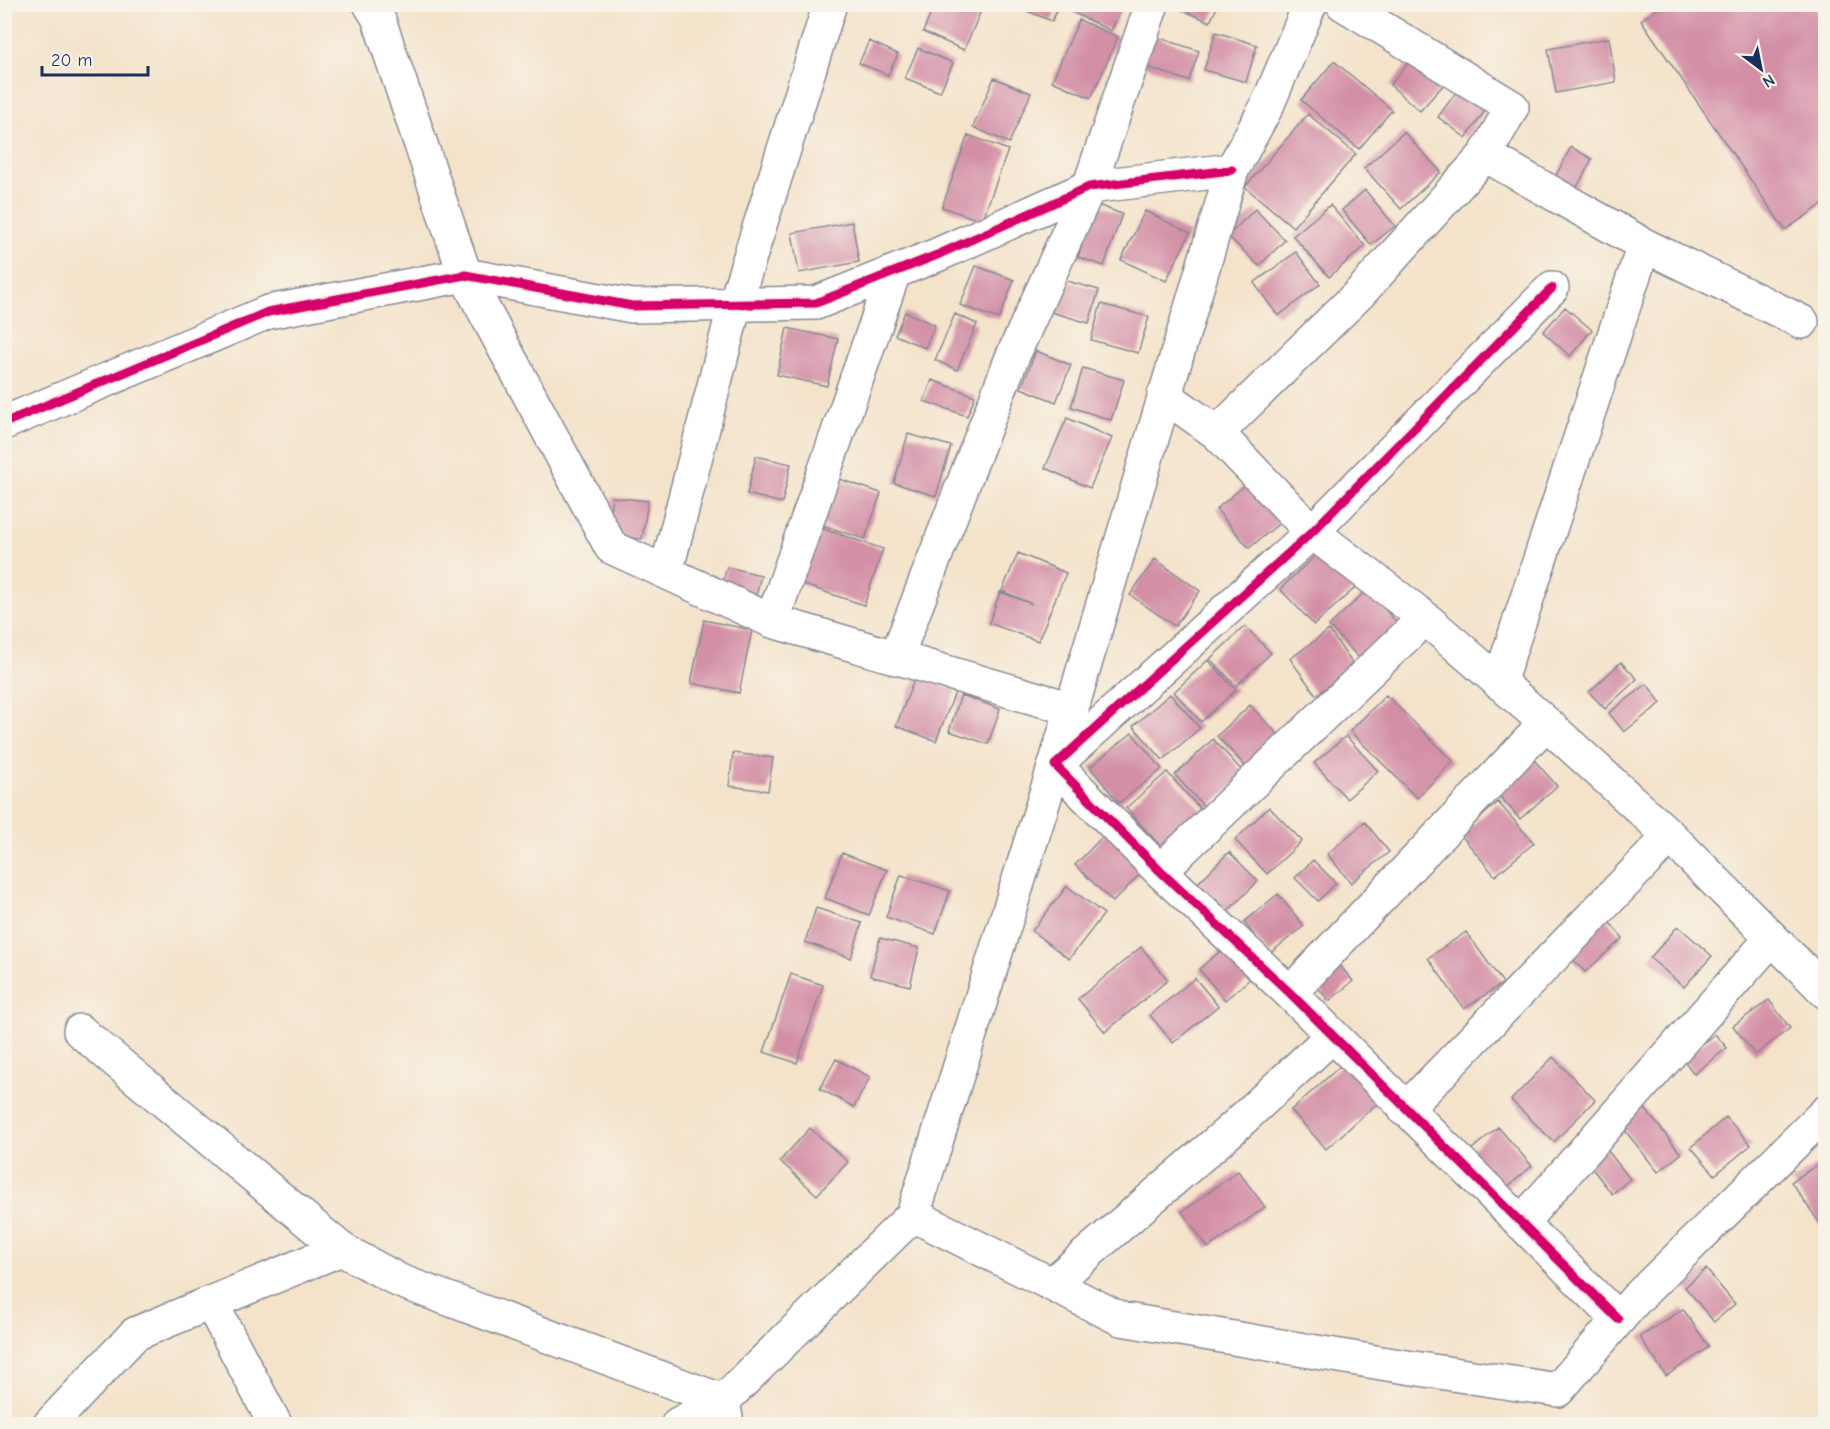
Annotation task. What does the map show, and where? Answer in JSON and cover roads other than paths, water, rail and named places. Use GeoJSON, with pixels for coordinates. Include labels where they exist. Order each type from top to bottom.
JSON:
{"type":"FeatureCollection","features":[{"type":"Feature","properties":{"kind":"street"},"geometry":{"type":"LineString","coordinates":[[370,4],[378,17],[465,275],[611,546],[772,621],[1072,709]]}},
{"type":"Feature","properties":{"kind":"street"},"geometry":{"type":"LineString","coordinates":[[666,572],[735,304],[830,4]]}},
{"type":"Feature","properties":{"kind":"street"},"geometry":{"type":"LineString","coordinates":[[896,658],[1011,360],[1089,187],[1152,4]]}},
{"type":"Feature","properties":{"kind":"street"},"geometry":{"type":"LineString","coordinates":[[678,1425],[725,1413],[913,1215],[1055,765],[1232,170],[1267,106],[1310,4]]}},
{"type":"Feature","properties":{"kind":"street"},"geometry":{"type":"LineString","coordinates":[[1217,433],[1360,293],[1485,155],[1512,107],[1343,4]]}},
{"type":"Feature","properties":{"kind":"street"},"geometry":{"type":"LineString","coordinates":[[1485,155],[1644,244],[1803,322]]}},
{"type":"Feature","properties":{"kind":"street"},"geometry":{"type":"LineString","coordinates":[[4,423],[268,312],[465,275],[632,306],[816,303],[894,272],[1089,187],[1232,170]]}},
{"type":"Feature","properties":{"kind":"street"},"geometry":{"type":"LineString","coordinates":[[1499,682],[1644,244]]}},
{"type":"Feature","properties":{"kind":"street"},"geometry":{"type":"LineString","coordinates":[[772,621],[894,272]]}},
{"type":"Feature","properties":{"kind":"street"},"geometry":{"type":"LineString","coordinates":[[1055,765],[1312,532],[1552,288]]}},
{"type":"Feature","properties":{"kind":"street"},"geometry":{"type":"LineString","coordinates":[[1164,394],[1217,433],[1312,532],[1425,618],[1546,723],[1670,836],[1826,992]]}},
{"type":"Feature","properties":{"kind":"street"},"geometry":{"type":"LineString","coordinates":[[1161,871],[1425,618]]}},
{"type":"Feature","properties":{"kind":"street"},"geometry":{"type":"LineString","coordinates":[[1290,993],[1546,723]]}},
{"type":"Feature","properties":{"kind":"street"},"geometry":{"type":"LineString","coordinates":[[1055,765],[1161,871],[1290,993],[1618,1319]]}},
{"type":"Feature","properties":{"kind":"street"},"geometry":{"type":"LineString","coordinates":[[1406,1110],[1670,836]]}},
{"type":"Feature","properties":{"kind":"street"},"geometry":{"type":"LineString","coordinates":[[1521,1223],[1772,938]]}},
{"type":"Feature","properties":{"kind":"street"},"geometry":{"type":"LineString","coordinates":[[81,1030],[341,1249],[400,1281],[725,1413]]}},
{"type":"Feature","properties":{"kind":"street"},"geometry":{"type":"LineString","coordinates":[[1052,1284],[1232,1129],[1332,1036]]}},
{"type":"Feature","properties":{"kind":"street"},"geometry":{"type":"LineString","coordinates":[[913,1215],[1121,1319],[1558,1390],[1636,1299],[1826,1112]]}},
{"type":"Feature","properties":{"kind":"street"},"geometry":{"type":"LineString","coordinates":[[50,1425],[135,1334],[341,1249]]}},
{"type":"Feature","properties":{"kind":"street"},"geometry":{"type":"LineString","coordinates":[[211,1303],[275,1425]]}}]}
